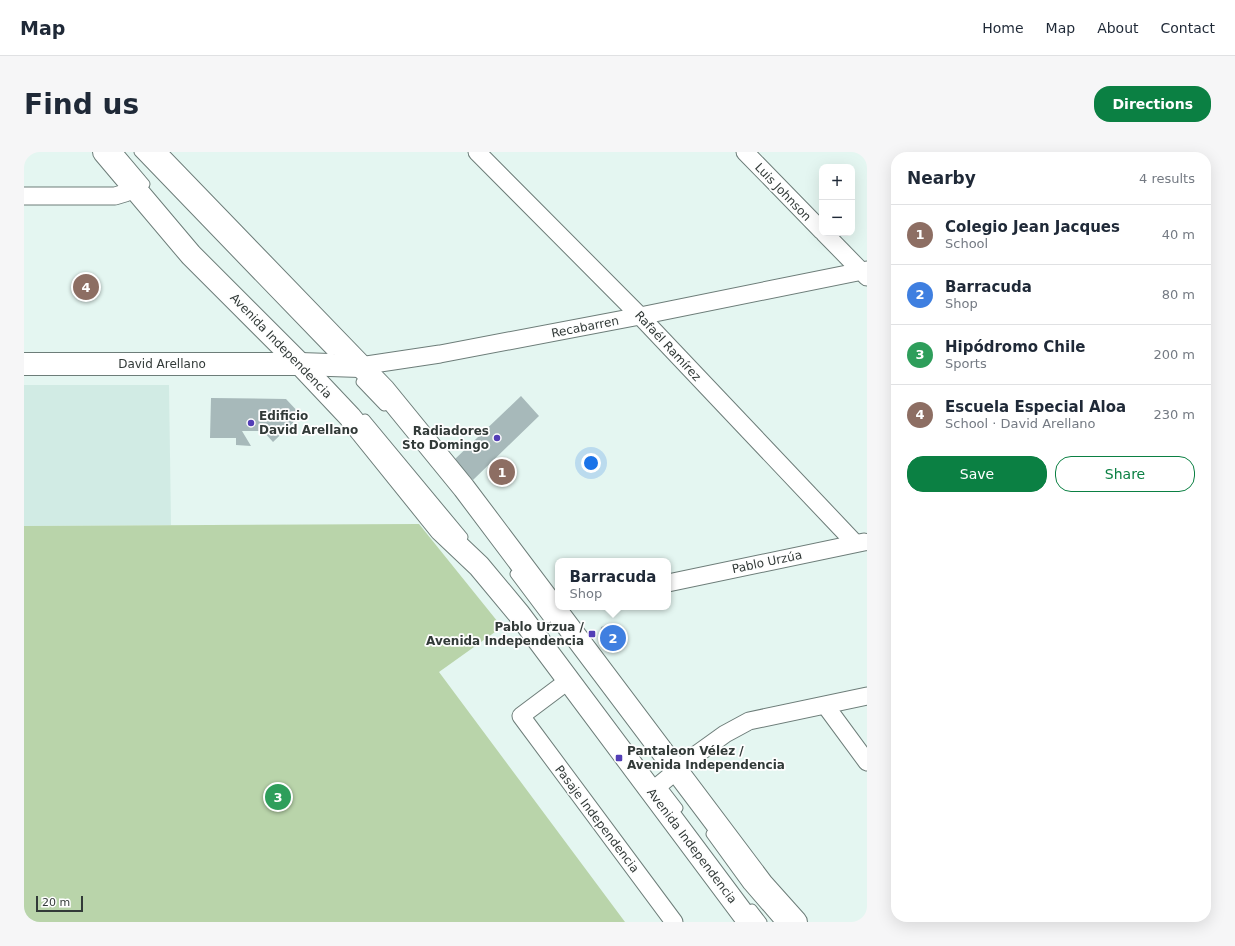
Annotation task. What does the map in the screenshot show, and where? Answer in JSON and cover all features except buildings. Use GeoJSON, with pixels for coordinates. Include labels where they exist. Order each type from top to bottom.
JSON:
{"type":"FeatureCollection","features":[{"type":"Feature","properties":{"kind":"main road","name":"Avenida Independencia"},"geometry":{"type":"LineString","coordinates":[[104,152],[143,190],[191,255],[306,364],[441,530],[493,581],[662,779],[796,922]]}},
{"type":"Feature","properties":{"kind":"main road","name":"Avenida Independencia"},"geometry":{"type":"LineString","coordinates":[[152,153],[353,366],[387,394],[434,450],[555,610]]}},
{"type":"Feature","properties":{"kind":"main road","name":"David Arellano"},"geometry":{"type":"LineString","coordinates":[[24,364],[306,364]]}},
{"type":"Feature","properties":{"kind":"main road","name":"Recabarren"},"geometry":{"type":"LineString","coordinates":[[306,364],[353,366]]}},
{"type":"Feature","properties":{"kind":"main road","name":"Avenida Independencia"},"geometry":{"type":"LineString","coordinates":[[559,615],[748,913]]}},
{"type":"Feature","properties":{"kind":"street","name":"Rafaél Ramírez"},"geometry":{"type":"LineString","coordinates":[[477,152],[861,542]]}},
{"type":"Feature","properties":{"kind":"street","name":"Luis Johnson"},"geometry":{"type":"LineString","coordinates":[[745,152],[819,228]]}},
{"type":"Feature","properties":{"kind":"street"},"geometry":{"type":"LineString","coordinates":[[24,196],[115,196],[143,190]]}},
{"type":"Feature","properties":{"kind":"street","name":"Luis Johnson"},"geometry":{"type":"LineString","coordinates":[[827,236],[865,273]]}},
{"type":"Feature","properties":{"kind":"street","name":"Recabarren"},"geometry":{"type":"LineString","coordinates":[[353,366],[440,354],[865,273]]}},
{"type":"Feature","properties":{"kind":"street","name":"Pablo Urzúa"},"geometry":{"type":"LineString","coordinates":[[671,582],[861,542]]}},
{"type":"Feature","properties":{"kind":"street","name":"Pasaje Independencia"},"geometry":{"type":"LineString","coordinates":[[573,676],[521,716],[674,922]]}},
{"type":"Feature","properties":{"kind":"street"},"geometry":{"type":"LineString","coordinates":[[662,779],[725,734],[750,721],[867,696]]}},
{"type":"Feature","properties":{"kind":"street"},"geometry":{"type":"LineString","coordinates":[[825,705],[867,762]]}},
{"type":"Feature","properties":{"kind":"lane"},"geometry":{"type":"LineString","coordinates":[[118,152],[143,190]]}},
{"type":"Feature","properties":{"kind":"lane"},"geometry":{"type":"LineString","coordinates":[[165,209],[200,250],[306,364],[334,386]]}},
{"type":"Feature","properties":{"kind":"lane"},"geometry":{"type":"LineString","coordinates":[[353,366],[392,416]]}},
{"type":"Feature","properties":{"kind":"lane"},"geometry":{"type":"LineString","coordinates":[[360,413],[440,511],[506,583]]}},
{"type":"Feature","properties":{"kind":"lane"},"geometry":{"type":"LineString","coordinates":[[510,567],[559,615]]}},
{"type":"Feature","properties":{"kind":"lane"},"geometry":{"type":"LineString","coordinates":[[519,599],[555,646]]}},
{"type":"Feature","properties":{"kind":"lane"},"geometry":{"type":"LineString","coordinates":[[632,728],[683,816]]}},
{"type":"Feature","properties":{"kind":"lane"},"geometry":{"type":"LineString","coordinates":[[662,779],[681,792]]}},
{"type":"Feature","properties":{"kind":"lane"},"geometry":{"type":"LineString","coordinates":[[706,827],[748,885],[780,922]]}},
{"type":"Feature","properties":{"kind":"lane"},"geometry":{"type":"LineString","coordinates":[[748,913],[762,922]]}},
{"type":"Feature","properties":{"kind":"shaded area"},"geometry":{"type":"Polygon","coordinates":[[[24,385],[169,385],[171,525],[24,526],[24,385]]]}},
{"type":"Feature","properties":{"kind":"green space"},"geometry":{"type":"Polygon","coordinates":[[[419,524],[502,627],[439,672],[625,922],[24,922],[24,526],[419,524]]]}},
{"type":"Feature","properties":{"kind":"place","name":"Escuela Especial Aloa"},"geometry":{"type":"Point","coordinates":[86,287]}},
{"type":"Feature","properties":{"kind":"place","name":"Edificio David Arellano"},"geometry":{"type":"Point","coordinates":[251,423]}},
{"type":"Feature","properties":{"kind":"place","name":"Radiadores Sto Domingo"},"geometry":{"type":"Point","coordinates":[497,438]}},
{"type":"Feature","properties":{"kind":"place","name":"Colegio Jean Jacques"},"geometry":{"type":"Point","coordinates":[502,472]}},
{"type":"Feature","properties":{"kind":"place","name":"Pablo Urzua / Avenida Independencia"},"geometry":{"type":"Point","coordinates":[592,634]}},
{"type":"Feature","properties":{"kind":"place","name":"Barracuda"},"geometry":{"type":"Point","coordinates":[613,638]}},
{"type":"Feature","properties":{"kind":"place","name":"Pantaleon Vélez / Avenida Independencia"},"geometry":{"type":"Point","coordinates":[619,758]}},
{"type":"Feature","properties":{"kind":"place","name":"Hipódromo Chile"},"geometry":{"type":"Point","coordinates":[278,797]}}]}
